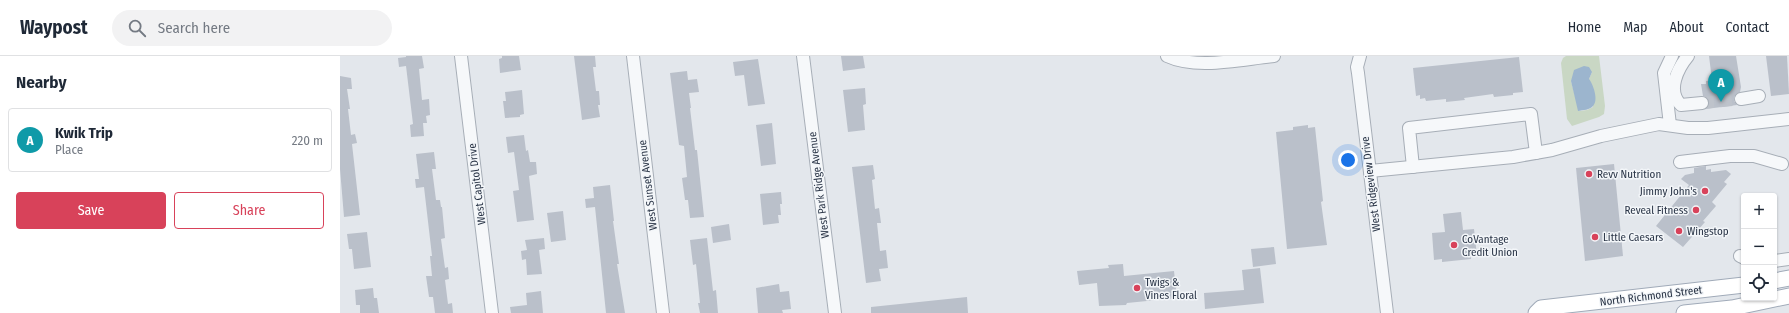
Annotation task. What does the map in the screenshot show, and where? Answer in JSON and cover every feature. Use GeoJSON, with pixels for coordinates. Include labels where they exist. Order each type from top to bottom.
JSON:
{"type":"FeatureCollection","features":[{"type":"Feature","properties":{"kind":"main road"},"geometry":{"type":"LineString","coordinates":[[1777,280],[1789,278]]}},
{"type":"Feature","properties":{"kind":"main road","name":"North Richmond Street"},"geometry":{"type":"LineString","coordinates":[[1536,313],[1541,308],[1741,286]]}},
{"type":"Feature","properties":{"kind":"main road","name":"North Richmond Street"},"geometry":{"type":"LineString","coordinates":[[1684,313],[1732,308],[1789,296]]}},
{"type":"Feature","properties":{"kind":"street","name":"West Capitol Drive"},"geometry":{"type":"LineString","coordinates":[[461,56],[492,313]]}},
{"type":"Feature","properties":{"kind":"street","name":"West Sunset Avenue"},"geometry":{"type":"LineString","coordinates":[[633,56],[663,313]]}},
{"type":"Feature","properties":{"kind":"street","name":"West Park Ridge Avenue"},"geometry":{"type":"LineString","coordinates":[[803,56],[835,313]]}},
{"type":"Feature","properties":{"kind":"street"},"geometry":{"type":"LineString","coordinates":[[1167,56],[1186,62],[1203,63],[1274,56]]}},
{"type":"Feature","properties":{"kind":"street","name":"West Ridgeview Drive"},"geometry":{"type":"LineString","coordinates":[[1360,56],[1357,67],[1387,313]]}},
{"type":"Feature","properties":{"kind":"street"},"geometry":{"type":"LineString","coordinates":[[1670,125],[1664,73],[1672,56]]}},
{"type":"Feature","properties":{"kind":"street"},"geometry":{"type":"LineString","coordinates":[[1688,56],[1680,65],[1676,75],[1675,85],[1678,101],[1681,104],[1702,103]]}},
{"type":"Feature","properties":{"kind":"street"},"geometry":{"type":"LineString","coordinates":[[1741,98],[1759,96]]}},
{"type":"Feature","properties":{"kind":"street"},"geometry":{"type":"LineString","coordinates":[[1413,167],[1409,128],[1531,114],[1536,153]]}},
{"type":"Feature","properties":{"kind":"street"},"geometry":{"type":"LineString","coordinates":[[1370,171],[1536,153],[1611,134],[1659,124],[1688,128],[1708,128],[1789,119]]}},
{"type":"Feature","properties":{"kind":"street"},"geometry":{"type":"LineString","coordinates":[[1680,162],[1730,156],[1754,156],[1782,164]]}},
{"type":"Feature","properties":{"kind":"street"},"geometry":{"type":"LineString","coordinates":[[1777,261],[1789,259]]}},
{"type":"Feature","properties":{"kind":"green space"},"geometry":{"type":"Polygon","coordinates":[[[1566,56],[1599,56],[1605,106],[1604,114],[1572,126],[1567,119],[1561,63],[1563,58],[1566,56]],[[1592,72],[1571,81],[1579,111],[1587,110],[1593,107],[1589,79],[1592,72]]]}},
{"type":"Feature","properties":{"kind":"water"},"geometry":{"type":"Polygon","coordinates":[[[1584,66],[1589,67],[1592,72],[1589,79],[1594,88],[1595,103],[1592,107],[1586,110],[1578,111],[1571,81],[1574,70],[1584,66]]]}},
{"type":"Feature","properties":{"kind":"building"},"geometry":{"type":"Polygon","coordinates":[[[406,56],[422,56],[424,68],[419,69],[422,100],[429,99],[430,115],[426,116],[427,123],[423,123],[424,136],[411,137],[410,125],[413,124],[406,66],[399,67],[398,58],[406,56]]]}},
{"type":"Feature","properties":{"kind":"building"},"geometry":{"type":"Polygon","coordinates":[[[502,56],[519,56],[521,70],[500,73],[499,59],[502,58],[502,56]]]}},
{"type":"Feature","properties":{"kind":"building"},"geometry":{"type":"Polygon","coordinates":[[[574,56],[595,56],[596,67],[593,67],[596,91],[599,91],[600,105],[598,105],[600,117],[582,120],[574,56]]]}},
{"type":"Feature","properties":{"kind":"building"},"geometry":{"type":"Polygon","coordinates":[[[841,56],[863,56],[865,68],[843,71],[841,56]]]}},
{"type":"Feature","properties":{"kind":"building"},"geometry":{"type":"Polygon","coordinates":[[[1709,56],[1736,56],[1741,87],[1740,92],[1734,97],[1734,101],[1737,105],[1706,109],[1709,102],[1708,98],[1703,96],[1701,84],[1706,84],[1706,81],[1712,80],[1709,56]]]}},
{"type":"Feature","properties":{"kind":"building"},"geometry":{"type":"Polygon","coordinates":[[[1766,56],[1787,56],[1789,94],[1771,96],[1766,56]]]}},
{"type":"Feature","properties":{"kind":"building"},"geometry":{"type":"Polygon","coordinates":[[[1519,57],[1523,92],[1513,93],[1513,95],[1494,97],[1493,94],[1464,98],[1465,100],[1446,102],[1446,99],[1426,101],[1425,98],[1420,99],[1420,95],[1416,96],[1413,68],[1519,57]]]}},
{"type":"Feature","properties":{"kind":"building"},"geometry":{"type":"Polygon","coordinates":[[[758,59],[765,104],[748,106],[744,75],[735,76],[733,62],[758,59]]]}},
{"type":"Feature","properties":{"kind":"building"},"geometry":{"type":"Polygon","coordinates":[[[687,71],[688,80],[697,79],[699,92],[689,93],[704,217],[690,218],[688,200],[685,200],[682,178],[687,177],[684,146],[679,145],[670,73],[687,71]]]}},
{"type":"Feature","properties":{"kind":"building"},"geometry":{"type":"Polygon","coordinates":[[[340,76],[351,78],[352,89],[347,89],[350,109],[348,109],[351,135],[355,134],[357,143],[352,144],[360,215],[344,217],[340,169],[340,76]]]}},
{"type":"Feature","properties":{"kind":"building"},"geometry":{"type":"Polygon","coordinates":[[[865,88],[866,104],[863,105],[865,130],[848,132],[843,90],[865,88]]]}},
{"type":"Feature","properties":{"kind":"building"},"geometry":{"type":"Polygon","coordinates":[[[522,90],[524,114],[520,115],[520,117],[505,118],[503,101],[506,101],[505,92],[522,90]]]}},
{"type":"Feature","properties":{"kind":"building"},"geometry":{"type":"Polygon","coordinates":[[[772,123],[776,164],[761,166],[756,125],[772,123]]]}},
{"type":"Feature","properties":{"kind":"building"},"geometry":{"type":"Polygon","coordinates":[[[1308,125],[1308,128],[1315,127],[1323,201],[1321,202],[1327,245],[1287,249],[1276,132],[1293,130],[1293,127],[1308,125]]]}},
{"type":"Feature","properties":{"kind":"building"},"geometry":{"type":"Polygon","coordinates":[[[524,135],[526,151],[528,150],[530,162],[536,162],[537,174],[529,176],[534,220],[517,222],[513,191],[519,190],[514,152],[508,153],[506,137],[524,135]]]}},
{"type":"Feature","properties":{"kind":"building"},"geometry":{"type":"Polygon","coordinates":[[[434,152],[436,169],[432,169],[436,200],[440,200],[442,207],[445,238],[441,239],[445,268],[448,267],[449,279],[445,280],[448,304],[452,303],[453,313],[435,313],[433,297],[429,297],[426,276],[432,276],[430,256],[432,256],[424,187],[416,188],[415,179],[419,179],[416,154],[434,152]]]}},
{"type":"Feature","properties":{"kind":"building"},"geometry":{"type":"Polygon","coordinates":[[[1614,164],[1623,256],[1585,261],[1576,168],[1614,164]]]}},
{"type":"Feature","properties":{"kind":"building"},"geometry":{"type":"Polygon","coordinates":[[[873,165],[875,179],[872,180],[875,209],[879,208],[881,223],[877,223],[880,251],[886,250],[888,268],[879,269],[881,281],[866,283],[852,167],[873,165]]]}},
{"type":"Feature","properties":{"kind":"building"},"geometry":{"type":"Polygon","coordinates":[[[1706,166],[1706,170],[1711,169],[1711,172],[1726,170],[1731,174],[1724,182],[1727,184],[1712,202],[1716,206],[1703,221],[1705,222],[1683,247],[1656,226],[1689,185],[1681,179],[1685,175],[1694,173],[1694,168],[1706,166]]]}},
{"type":"Feature","properties":{"kind":"building"},"geometry":{"type":"Polygon","coordinates":[[[610,185],[619,264],[617,264],[625,313],[606,313],[595,207],[586,208],[585,199],[594,198],[593,187],[610,185]]]}},
{"type":"Feature","properties":{"kind":"building"},"geometry":{"type":"Polygon","coordinates":[[[781,192],[782,204],[780,204],[781,215],[778,215],[779,223],[763,225],[760,194],[781,192]]]}},
{"type":"Feature","properties":{"kind":"building"},"geometry":{"type":"Polygon","coordinates":[[[563,211],[566,240],[551,242],[547,213],[563,211]]]}},
{"type":"Feature","properties":{"kind":"building","name":"CoVantage Credit Union"},"geometry":{"type":"Polygon","coordinates":[[[1461,212],[1463,230],[1474,229],[1477,256],[1471,256],[1471,259],[1442,262],[1442,259],[1434,260],[1432,233],[1445,232],[1443,214],[1461,212]]]}},
{"type":"Feature","properties":{"kind":"building"},"geometry":{"type":"Polygon","coordinates":[[[729,224],[731,240],[713,243],[711,227],[729,224]]]}},
{"type":"Feature","properties":{"kind":"building"},"geometry":{"type":"Polygon","coordinates":[[[367,232],[371,267],[354,269],[352,249],[349,249],[347,234],[367,232]]]}},
{"type":"Feature","properties":{"kind":"building"},"geometry":{"type":"Polygon","coordinates":[[[544,238],[545,249],[539,250],[542,274],[527,275],[526,259],[522,260],[521,251],[527,250],[525,240],[544,238]]]}},
{"type":"Feature","properties":{"kind":"building"},"geometry":{"type":"Polygon","coordinates":[[[707,238],[713,291],[716,290],[718,313],[700,313],[698,303],[700,303],[696,264],[693,265],[690,240],[707,238]]]}},
{"type":"Feature","properties":{"kind":"building"},"geometry":{"type":"Polygon","coordinates":[[[1274,247],[1276,264],[1253,267],[1251,249],[1274,247]]]}},
{"type":"Feature","properties":{"kind":"building","name":"Twigs & Vines Floral"},"geometry":{"type":"Polygon","coordinates":[[[1123,264],[1124,276],[1174,271],[1177,298],[1127,303],[1126,305],[1099,306],[1097,283],[1079,285],[1077,271],[1109,268],[1108,265],[1123,264]]]}},
{"type":"Feature","properties":{"kind":"building"},"geometry":{"type":"Polygon","coordinates":[[[1260,268],[1264,303],[1205,309],[1204,293],[1244,290],[1242,270],[1260,268]]]}},
{"type":"Feature","properties":{"kind":"building"},"geometry":{"type":"Polygon","coordinates":[[[779,284],[780,292],[789,291],[791,309],[782,310],[783,313],[758,313],[756,288],[779,284]]]}},
{"type":"Feature","properties":{"kind":"building"},"geometry":{"type":"Polygon","coordinates":[[[373,288],[374,298],[377,298],[379,313],[360,313],[360,305],[356,305],[355,290],[373,288]]]}},
{"type":"Feature","properties":{"kind":"building"},"geometry":{"type":"Polygon","coordinates":[[[541,291],[543,313],[511,313],[510,307],[527,305],[526,293],[541,291]]]}},
{"type":"Feature","properties":{"kind":"building"},"geometry":{"type":"Polygon","coordinates":[[[967,297],[968,313],[871,313],[871,307],[967,297]]]}},
{"type":"Feature","properties":{"kind":"tunnel"},"geometry":{"type":"LineString","coordinates":[[1702,103],[1741,99]]}},
{"type":"Feature","properties":{"kind":"place","name":"Kwik Trip"},"geometry":{"type":"Point","coordinates":[1721,102]}},
{"type":"Feature","properties":{"kind":"place","name":"Revv Nutrition"},"geometry":{"type":"Point","coordinates":[1589,174]}},
{"type":"Feature","properties":{"kind":"place","name":"Jimmy John's"},"geometry":{"type":"Point","coordinates":[1705,191]}},
{"type":"Feature","properties":{"kind":"place","name":"Reveal Fitness"},"geometry":{"type":"Point","coordinates":[1696,210]}},
{"type":"Feature","properties":{"kind":"place","name":"Wingstop"},"geometry":{"type":"Point","coordinates":[1679,231]}},
{"type":"Feature","properties":{"kind":"place","name":"Little Caesars"},"geometry":{"type":"Point","coordinates":[1595,237]}},
{"type":"Feature","properties":{"kind":"place","name":"CoVantage Credit Union"},"geometry":{"type":"Point","coordinates":[1454,245]}},
{"type":"Feature","properties":{"kind":"place","name":"Twigs & Vines Floral"},"geometry":{"type":"Point","coordinates":[1137,288]}}]}
